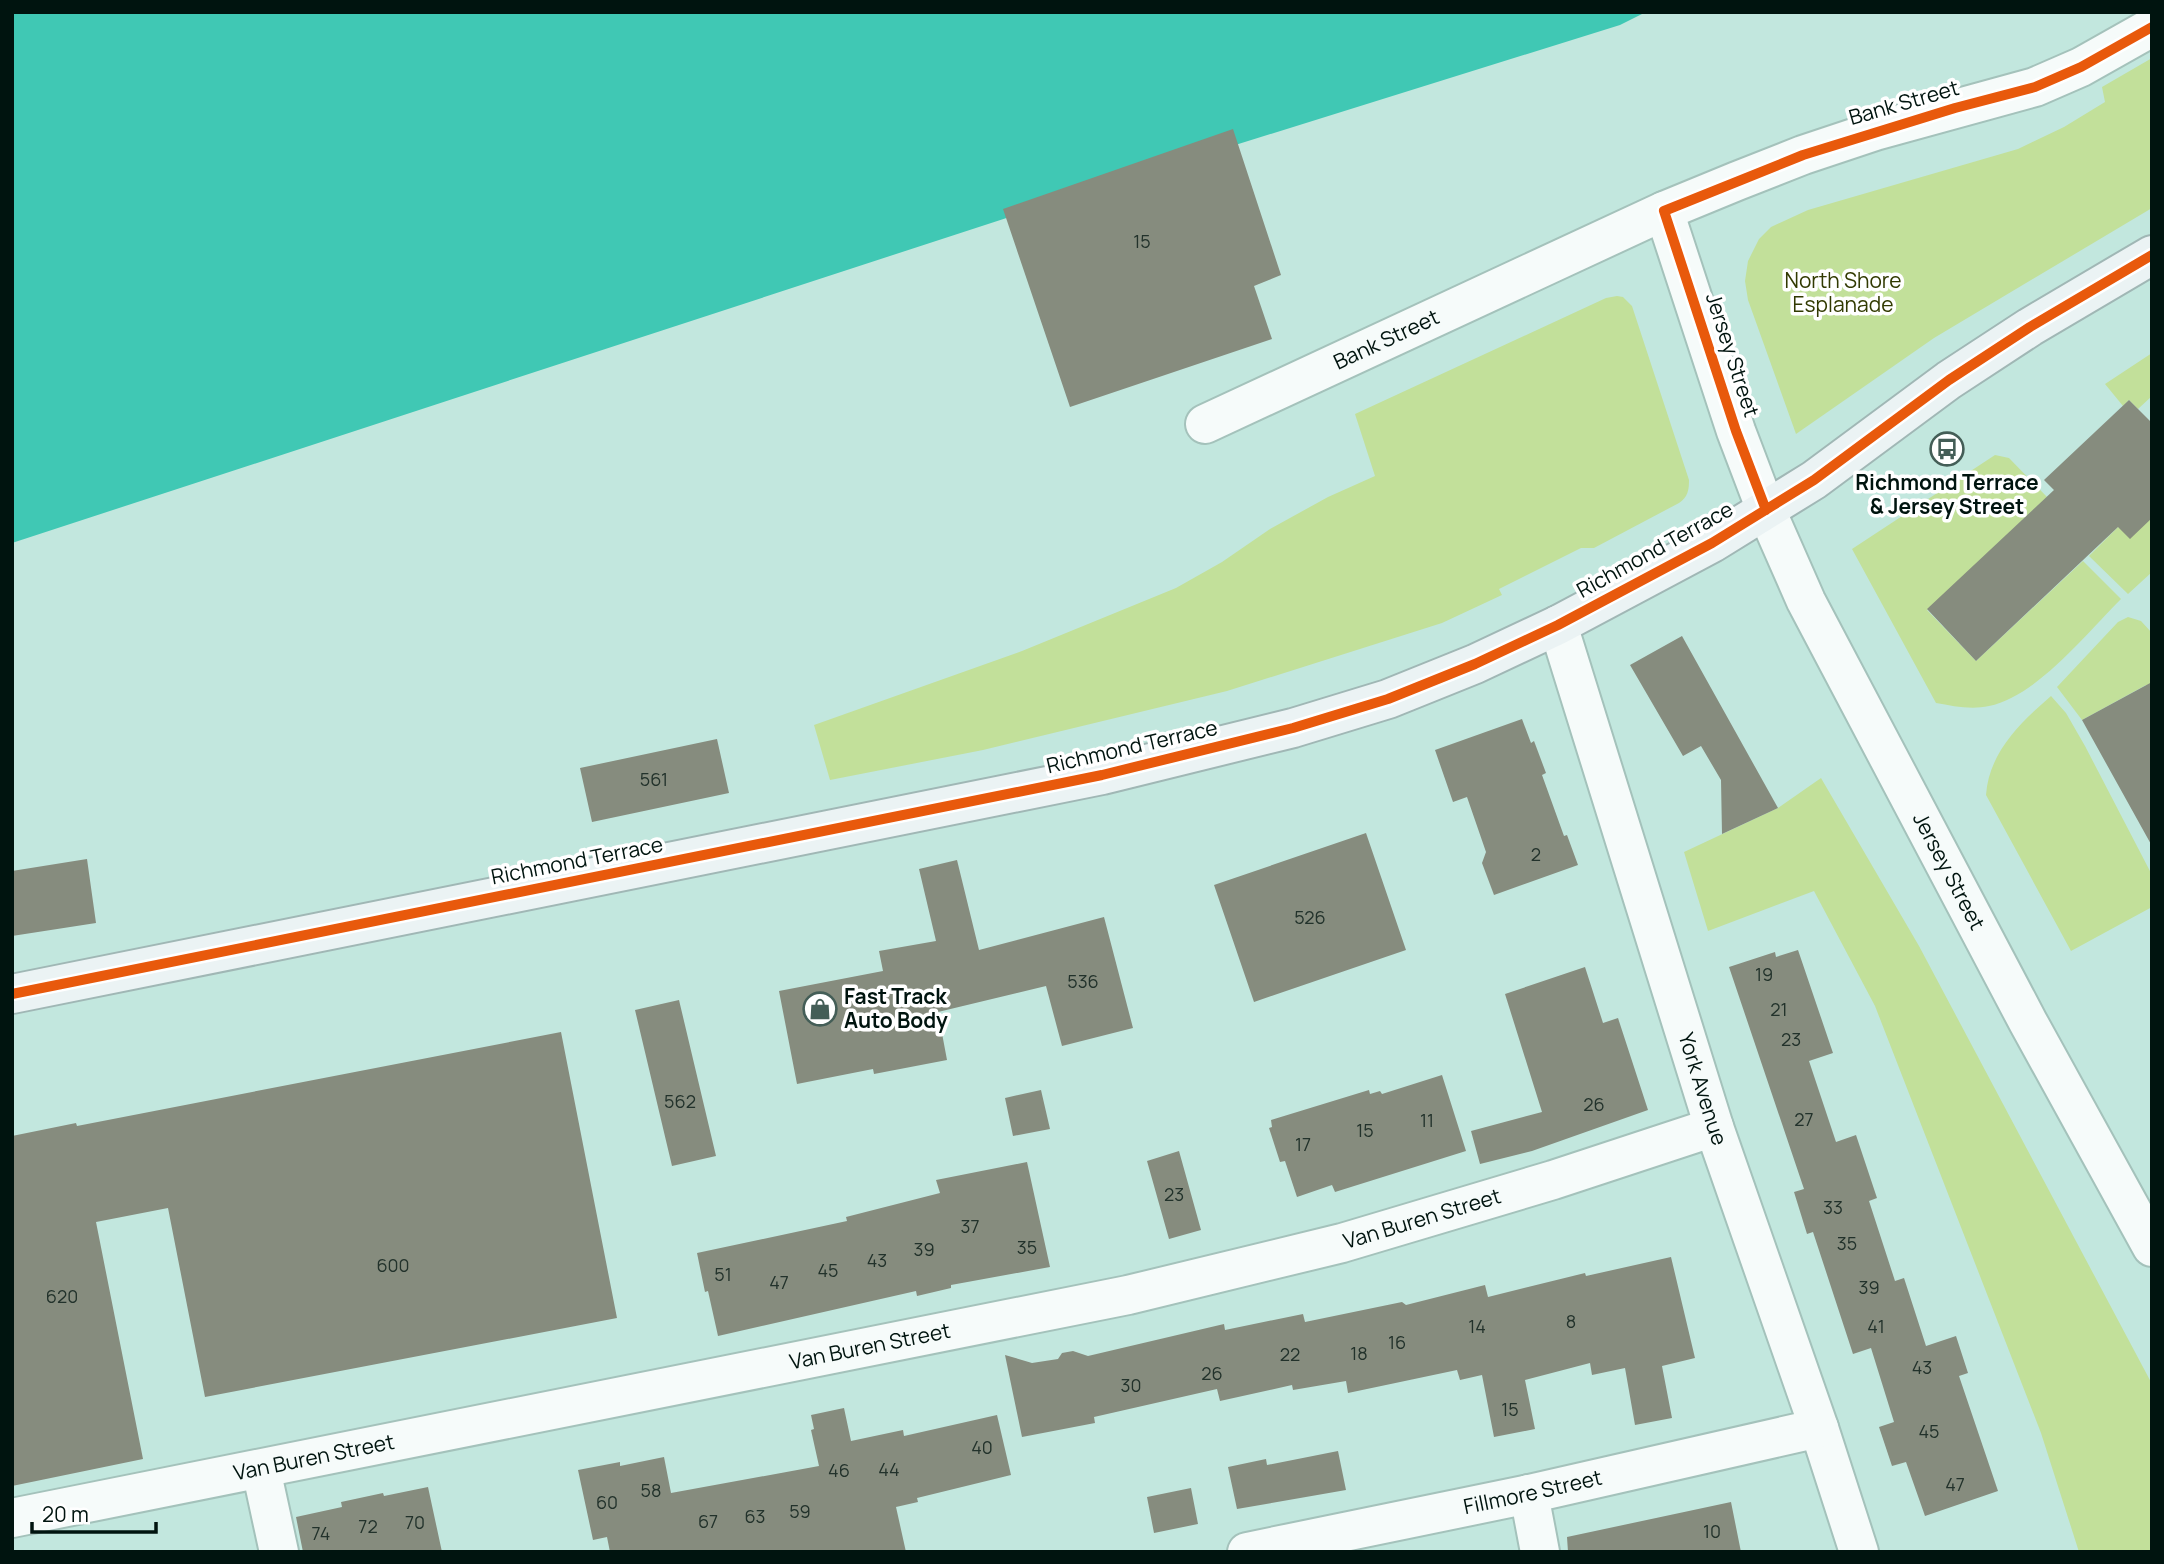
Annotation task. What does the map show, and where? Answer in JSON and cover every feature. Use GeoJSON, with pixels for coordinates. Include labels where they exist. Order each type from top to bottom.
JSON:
{"type":"FeatureCollection","features":[{"type":"Feature","properties":{"kind":"main road","name":"Richmond Terrace"},"geometry":{"type":"LineString","coordinates":[[12,994],[1172,759],[1293,728],[1388,699],[1475,664],[1558,625],[1670,566],[1814,480],[1949,380],[2030,327],[2152,255]]}},
{"type":"Feature","properties":{"kind":"street","name":"Bank Street"},"geometry":{"type":"LineString","coordinates":[[1205,424],[1664,211],[1802,155],[2046,82],[2081,67],[2152,27]]}},
{"type":"Feature","properties":{"kind":"street","name":"Jersey Street"},"geometry":{"type":"LineString","coordinates":[[1664,211],[1736,431],[1766,510],[1807,601],[2028,1022],[2152,1247]]}},
{"type":"Feature","properties":{"kind":"street","name":"York Avenue"},"geometry":{"type":"LineString","coordinates":[[1558,625],[1714,1127],[1819,1428],[1859,1552]]}},
{"type":"Feature","properties":{"kind":"street","name":"Van Buren Street"},"geometry":{"type":"LineString","coordinates":[[12,1518],[1128,1295],[1342,1243],[1553,1180],[1714,1127]]}},
{"type":"Feature","properties":{"kind":"street","name":"Fillmore Street"},"geometry":{"type":"LineString","coordinates":[[1247,1552],[1529,1494],[1819,1428]]}},
{"type":"Feature","properties":{"kind":"street"},"geometry":{"type":"LineString","coordinates":[[261,1469],[279,1552]]}},
{"type":"Feature","properties":{"kind":"street"},"geometry":{"type":"LineString","coordinates":[[1529,1494],[1540,1552]]}},
{"type":"Feature","properties":{"kind":"green space","name":"North Shore Esplanade"},"geometry":{"type":"Polygon","coordinates":[[[2152,58],[2152,208],[1934,338],[1796,434],[1748,300],[1745,281],[1748,261],[1759,239],[1771,227],[1808,210],[2018,149],[2064,127],[2105,102],[2102,87],[2152,58]]]}},
{"type":"Feature","properties":{"kind":"green space"},"geometry":{"type":"Polygon","coordinates":[[[1623,297],[1632,306],[1689,480],[1687,493],[1679,503],[1594,548],[1581,548],[1499,589],[1502,595],[1442,623],[1227,691],[983,750],[830,780],[814,725],[1022,651],[1176,588],[1222,562],[1270,529],[1328,497],[1375,476],[1355,414],[1606,298],[1623,297]]]}},
{"type":"Feature","properties":{"kind":"green space"},"geometry":{"type":"Polygon","coordinates":[[[2152,353],[2152,396],[2138,409],[2129,400],[2123,406],[2105,384],[2152,353]]]}},
{"type":"Feature","properties":{"kind":"green space"},"geometry":{"type":"Polygon","coordinates":[[[1995,455],[2009,458],[2047,497],[1927,610],[1976,661],[2083,561],[2121,599],[2077,646],[2025,690],[1989,706],[1962,707],[1936,703],[1852,549],[1995,455]]]}},
{"type":"Feature","properties":{"kind":"green space"},"geometry":{"type":"Polygon","coordinates":[[[2152,518],[2152,572],[2128,594],[2089,556],[2118,527],[2152,518]]]}},
{"type":"Feature","properties":{"kind":"green space"},"geometry":{"type":"Polygon","coordinates":[[[2128,617],[2141,621],[2152,633],[2152,693],[2146,685],[2082,720],[2057,687],[2118,622],[2128,617]]]}},
{"type":"Feature","properties":{"kind":"green space"},"geometry":{"type":"Polygon","coordinates":[[[2051,696],[2066,713],[2085,746],[2152,875],[2152,907],[2071,951],[1986,795],[1993,765],[2008,739],[2051,696]]]}},
{"type":"Feature","properties":{"kind":"green space"},"geometry":{"type":"Polygon","coordinates":[[[1821,778],[1919,946],[2152,1384],[2152,1552],[2079,1552],[2041,1433],[1875,1006],[1814,891],[1708,931],[1684,852],[1778,808],[1821,778]]]}},
{"type":"Feature","properties":{"kind":"shaded area"},"geometry":{"type":"Polygon","coordinates":[[[12,12],[1646,12],[1620,25],[1101,187],[12,543],[12,12]]]}},
{"type":"Feature","properties":{"kind":"building"},"geometry":{"type":"Polygon","coordinates":[[[1233,129],[1281,275],[1254,286],[1272,339],[1070,407],[1003,209],[1233,129]]]}},
{"type":"Feature","properties":{"kind":"building"},"geometry":{"type":"Polygon","coordinates":[[[2129,400],[2152,423],[2152,518],[2130,539],[2118,527],[1976,661],[1927,609],[2054,490],[2044,480],[2129,400]]]}},
{"type":"Feature","properties":{"kind":"building"},"geometry":{"type":"Polygon","coordinates":[[[1682,636],[1778,808],[1722,834],[1721,780],[1701,746],[1683,756],[1630,665],[1682,636]]]}},
{"type":"Feature","properties":{"kind":"building"},"geometry":{"type":"Polygon","coordinates":[[[2152,682],[2152,846],[2082,720],[2152,682]]]}},
{"type":"Feature","properties":{"kind":"building"},"geometry":{"type":"Polygon","coordinates":[[[1522,719],[1531,743],[1534,741],[1546,773],[1542,775],[1564,836],[1567,835],[1578,865],[1494,895],[1482,863],[1486,852],[1467,797],[1453,802],[1435,750],[1522,719]]]}},
{"type":"Feature","properties":{"kind":"building"},"geometry":{"type":"Polygon","coordinates":[[[717,739],[729,793],[592,822],[580,768],[717,739]]]}},
{"type":"Feature","properties":{"kind":"building"},"geometry":{"type":"Polygon","coordinates":[[[1366,833],[1406,950],[1254,1002],[1214,885],[1366,833]]]}},
{"type":"Feature","properties":{"kind":"building"},"geometry":{"type":"Polygon","coordinates":[[[87,859],[96,923],[12,936],[12,871],[87,859]]]}},
{"type":"Feature","properties":{"kind":"building"},"geometry":{"type":"Polygon","coordinates":[[[957,860],[979,950],[1104,917],[1133,1028],[1062,1046],[1046,986],[938,1012],[947,1060],[874,1074],[873,1069],[797,1084],[779,991],[883,971],[879,951],[936,941],[919,869],[957,860]]]}},
{"type":"Feature","properties":{"kind":"building"},"geometry":{"type":"Polygon","coordinates":[[[1798,950],[1833,1053],[1809,1061],[1836,1142],[1856,1135],[1877,1198],[1869,1201],[1895,1281],[1904,1278],[1926,1346],[1956,1336],[1968,1373],[1959,1376],[1998,1491],[1925,1516],[1906,1462],[1892,1466],[1879,1427],[1894,1422],[1871,1348],[1853,1354],[1813,1232],[1807,1234],[1794,1192],[1804,1189],[1729,967],[1775,952],[1776,957],[1798,950]]]}},
{"type":"Feature","properties":{"kind":"building"},"geometry":{"type":"Polygon","coordinates":[[[1585,967],[1603,1023],[1618,1018],[1648,1110],[1532,1151],[1480,1164],[1471,1131],[1542,1112],[1505,994],[1585,967]]]}},
{"type":"Feature","properties":{"kind":"building"},"geometry":{"type":"Polygon","coordinates":[[[679,1000],[716,1156],[672,1166],[635,1010],[679,1000]]]}},
{"type":"Feature","properties":{"kind":"building"},"geometry":{"type":"Polygon","coordinates":[[[561,1032],[617,1318],[205,1397],[168,1208],[96,1222],[143,1459],[12,1486],[12,1136],[76,1123],[77,1126],[561,1032]]]}},
{"type":"Feature","properties":{"kind":"building"},"geometry":{"type":"Polygon","coordinates":[[[1442,1075],[1466,1151],[1335,1192],[1332,1185],[1297,1197],[1285,1161],[1280,1162],[1269,1128],[1272,1127],[1271,1120],[1369,1090],[1370,1094],[1380,1091],[1382,1094],[1442,1075]]]}},
{"type":"Feature","properties":{"kind":"building"},"geometry":{"type":"Polygon","coordinates":[[[1041,1090],[1050,1129],[1013,1136],[1005,1098],[1041,1090]]]}},
{"type":"Feature","properties":{"kind":"building"},"geometry":{"type":"Polygon","coordinates":[[[1179,1151],[1201,1230],[1169,1239],[1147,1161],[1179,1151]]]}},
{"type":"Feature","properties":{"kind":"building"},"geometry":{"type":"Polygon","coordinates":[[[1027,1162],[1050,1267],[951,1285],[951,1288],[917,1296],[916,1291],[718,1336],[697,1253],[847,1221],[846,1217],[940,1193],[936,1180],[1027,1162]]]}},
{"type":"Feature","properties":{"kind":"building"},"geometry":{"type":"Polygon","coordinates":[[[1671,1257],[1695,1358],[1662,1366],[1672,1418],[1635,1425],[1625,1368],[1592,1375],[1590,1363],[1525,1380],[1535,1429],[1494,1437],[1482,1375],[1460,1380],[1457,1370],[1348,1393],[1346,1381],[1293,1390],[1292,1385],[1220,1401],[1217,1389],[1094,1417],[1095,1423],[1022,1437],[1005,1355],[1032,1363],[1058,1359],[1062,1353],[1073,1351],[1088,1356],[1224,1324],[1225,1330],[1303,1314],[1305,1322],[1402,1302],[1406,1305],[1485,1285],[1488,1297],[1585,1273],[1586,1276],[1671,1257]]]}},
{"type":"Feature","properties":{"kind":"building"},"geometry":{"type":"Polygon","coordinates":[[[844,1408],[851,1441],[903,1430],[904,1436],[997,1415],[1011,1475],[917,1498],[918,1502],[896,1507],[906,1552],[610,1552],[607,1537],[593,1540],[578,1470],[620,1462],[620,1466],[664,1457],[671,1493],[819,1466],[811,1430],[814,1429],[811,1415],[844,1408]]]}},
{"type":"Feature","properties":{"kind":"building"},"geometry":{"type":"Polygon","coordinates":[[[1338,1451],[1346,1490],[1237,1509],[1228,1467],[1266,1459],[1267,1465],[1338,1451]]]}},
{"type":"Feature","properties":{"kind":"building"},"geometry":{"type":"Polygon","coordinates":[[[428,1487],[442,1552],[303,1552],[296,1517],[342,1507],[341,1502],[428,1487]]]}},
{"type":"Feature","properties":{"kind":"building"},"geometry":{"type":"Polygon","coordinates":[[[1191,1488],[1198,1524],[1154,1533],[1147,1497],[1191,1488]]]}},
{"type":"Feature","properties":{"kind":"building"},"geometry":{"type":"Polygon","coordinates":[[[1731,1502],[1741,1552],[1568,1552],[1567,1537],[1731,1502]]]}},
{"type":"Feature","properties":{"kind":"cycle path"},"geometry":{"type":"LineString","coordinates":[[1766,510],[1736,431],[1664,211],[1803,155],[1955,108],[2035,87],[2081,67],[2152,27]]}},
{"type":"Feature","properties":{"kind":"cycle path"},"geometry":{"type":"LineString","coordinates":[[12,994],[1102,775],[1293,728],[1388,699],[1475,664],[1558,625],[1712,543],[1814,480],[1949,380],[2030,327],[2152,255]]}},
{"type":"Feature","properties":{"kind":"place","name":"Richmond Terrace & Jersey Street"},"geometry":{"type":"Point","coordinates":[1947,449]}},
{"type":"Feature","properties":{"kind":"place","name":"Fast Track Auto Body"},"geometry":{"type":"Point","coordinates":[820,1009]}}]}
